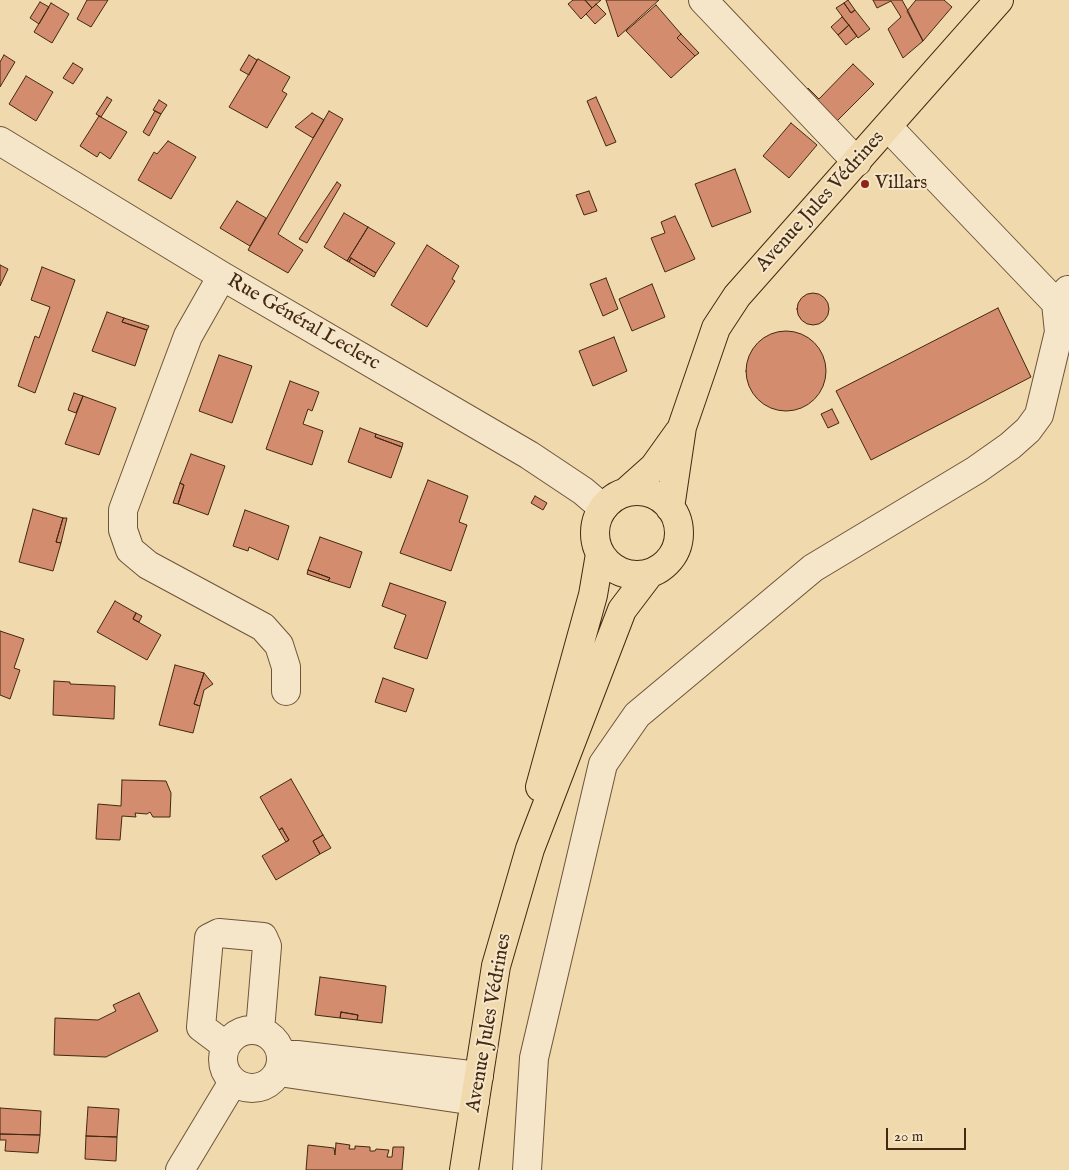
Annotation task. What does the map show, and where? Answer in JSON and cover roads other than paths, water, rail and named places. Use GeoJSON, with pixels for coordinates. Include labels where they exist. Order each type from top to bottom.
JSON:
{"type":"FeatureCollection","features":[{"type":"Feature","properties":{"kind":"main road","name":"Avenue Jules Védrines"},"geometry":{"type":"LineString","coordinates":[[670,508],[682,427],[716,328],[737,296],[888,128],[999,0]]}},
{"type":"Feature","properties":{"kind":"main road","name":"Avenue Jules Védrines"},"geometry":{"type":"LineString","coordinates":[[626,492],[654,467],[682,427]]}},
{"type":"Feature","properties":{"kind":"main road"},"geometry":{"type":"LineString","coordinates":[[638,491],[661,499],[670,508],[676,520],[677,546],[671,557],[662,567],[650,573],[636,575],[621,572],[609,565],[600,554],[595,542],[595,530],[603,508],[613,498],[626,492],[638,491]]}},
{"type":"Feature","properties":{"kind":"main road","name":"Avenue Jules Védrines"},"geometry":{"type":"LineString","coordinates":[[530,849],[542,774],[593,595],[600,554]]}},
{"type":"Feature","properties":{"kind":"main road","name":"Avenue Jules Védrines"},"geometry":{"type":"LineString","coordinates":[[464,1170],[496,966],[530,849],[622,610],[650,573]]}},
{"type":"Feature","properties":{"kind":"street"},"geometry":{"type":"LineString","coordinates":[[703,0],[857,162]]}},
{"type":"Feature","properties":{"kind":"street"},"geometry":{"type":"LineString","coordinates":[[526,1170],[534,1058],[604,764],[637,715],[813,568],[976,470],[1010,446],[1028,430],[1039,415],[1059,332],[1062,296],[888,128]]}},
{"type":"Feature","properties":{"kind":"street","name":"Rue Général Leclerc"},"geometry":{"type":"LineString","coordinates":[[0,141],[222,276],[529,455],[583,490],[603,508]]}},
{"type":"Feature","properties":{"kind":"street"},"geometry":{"type":"LineString","coordinates":[[222,276],[188,336],[123,510],[123,530],[130,550],[148,565],[263,627],[280,645],[286,667],[286,691]]}},
{"type":"Feature","properties":{"kind":"street"},"geometry":{"type":"LineString","coordinates":[[225,1045],[201,1027],[209,938],[219,934],[263,937],[267,946],[260,1030]]}},
{"type":"Feature","properties":{"kind":"street"},"geometry":{"type":"LineString","coordinates":[[280,1063],[276,1042],[269,1034],[260,1030],[250,1029],[240,1032],[225,1045],[222,1055],[226,1074],[233,1082],[250,1088],[260,1088],[268,1084],[280,1063],[297,1054],[477,1088]]}},
{"type":"Feature","properties":{"kind":"street"},"geometry":{"type":"LineString","coordinates":[[180,1170],[233,1082]]}},
{"type":"Feature","properties":{"kind":"place","name":"Villars"},"geometry":{"type":"Point","coordinates":[865,184]}}]}
